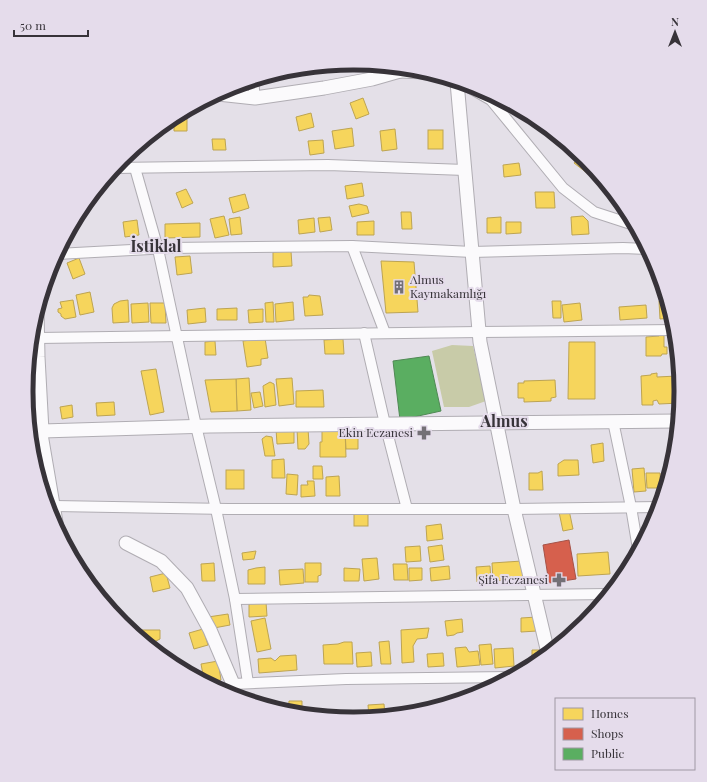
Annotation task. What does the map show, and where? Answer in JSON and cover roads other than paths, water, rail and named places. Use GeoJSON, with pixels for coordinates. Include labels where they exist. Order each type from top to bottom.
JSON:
{"type":"FeatureCollection","features":[{"type":"Feature","properties":{"kind":"street"},"geometry":{"type":"LineString","coordinates":[[230,95],[255,98],[324,88],[372,79],[392,73]]}},
{"type":"Feature","properties":{"kind":"street"},"geometry":{"type":"LineString","coordinates":[[254,87],[255,98]]}},
{"type":"Feature","properties":{"kind":"street"},"geometry":{"type":"LineString","coordinates":[[458,88],[480,342],[514,509],[547,647]]}},
{"type":"Feature","properties":{"kind":"street"},"geometry":{"type":"LineString","coordinates":[[494,103],[563,188],[594,212],[626,222]]}},
{"type":"Feature","properties":{"kind":"street"},"geometry":{"type":"LineString","coordinates":[[124,168],[328,165],[465,170]]}},
{"type":"Feature","properties":{"kind":"street"},"geometry":{"type":"LineString","coordinates":[[135,168],[158,249],[196,426],[216,509],[235,599],[248,684]]}},
{"type":"Feature","properties":{"kind":"street"},"geometry":{"type":"LineString","coordinates":[[352,246],[385,333]]}},
{"type":"Feature","properties":{"kind":"street"},"geometry":{"type":"LineString","coordinates":[[64,254],[158,249],[352,246],[472,252],[641,249]]}},
{"type":"Feature","properties":{"kind":"street"},"geometry":{"type":"LineString","coordinates":[[56,510],[36,432],[38,338],[668,330]]}},
{"type":"Feature","properties":{"kind":"street"},"geometry":{"type":"LineString","coordinates":[[364,334],[407,509]]}},
{"type":"Feature","properties":{"kind":"street"},"geometry":{"type":"LineString","coordinates":[[612,421],[631,507],[637,541]]}},
{"type":"Feature","properties":{"kind":"street"},"geometry":{"type":"LineString","coordinates":[[36,432],[196,426],[672,421]]}},
{"type":"Feature","properties":{"kind":"street"},"geometry":{"type":"LineString","coordinates":[[55,506],[216,509],[514,509],[652,507]]}},
{"type":"Feature","properties":{"kind":"street"},"geometry":{"type":"LineString","coordinates":[[126,543],[161,561],[187,588],[210,630],[231,687]]}},
{"type":"Feature","properties":{"kind":"street"},"geometry":{"type":"LineString","coordinates":[[235,599],[601,594]]}},
{"type":"Feature","properties":{"kind":"street"},"geometry":{"type":"LineString","coordinates":[[234,688],[248,684],[346,679],[497,677]]}},
{"type":"Feature","properties":{"kind":"place","name":"Almus Kaymakamlığı"},"geometry":{"type":"Point","coordinates":[399,287]}},
{"type":"Feature","properties":{"kind":"place","name":"Ekin Eczanesi"},"geometry":{"type":"Point","coordinates":[424,433]}},
{"type":"Feature","properties":{"kind":"place","name":"Şifa Eczanesi"},"geometry":{"type":"Point","coordinates":[559,580]}},
{"type":"Feature","properties":{"kind":"district","name":"İstiklal"},"geometry":{"type":"Point","coordinates":[156,246]}},
{"type":"Feature","properties":{"kind":"district","name":"Almus"},"geometry":{"type":"Point","coordinates":[504,421]}}]}
